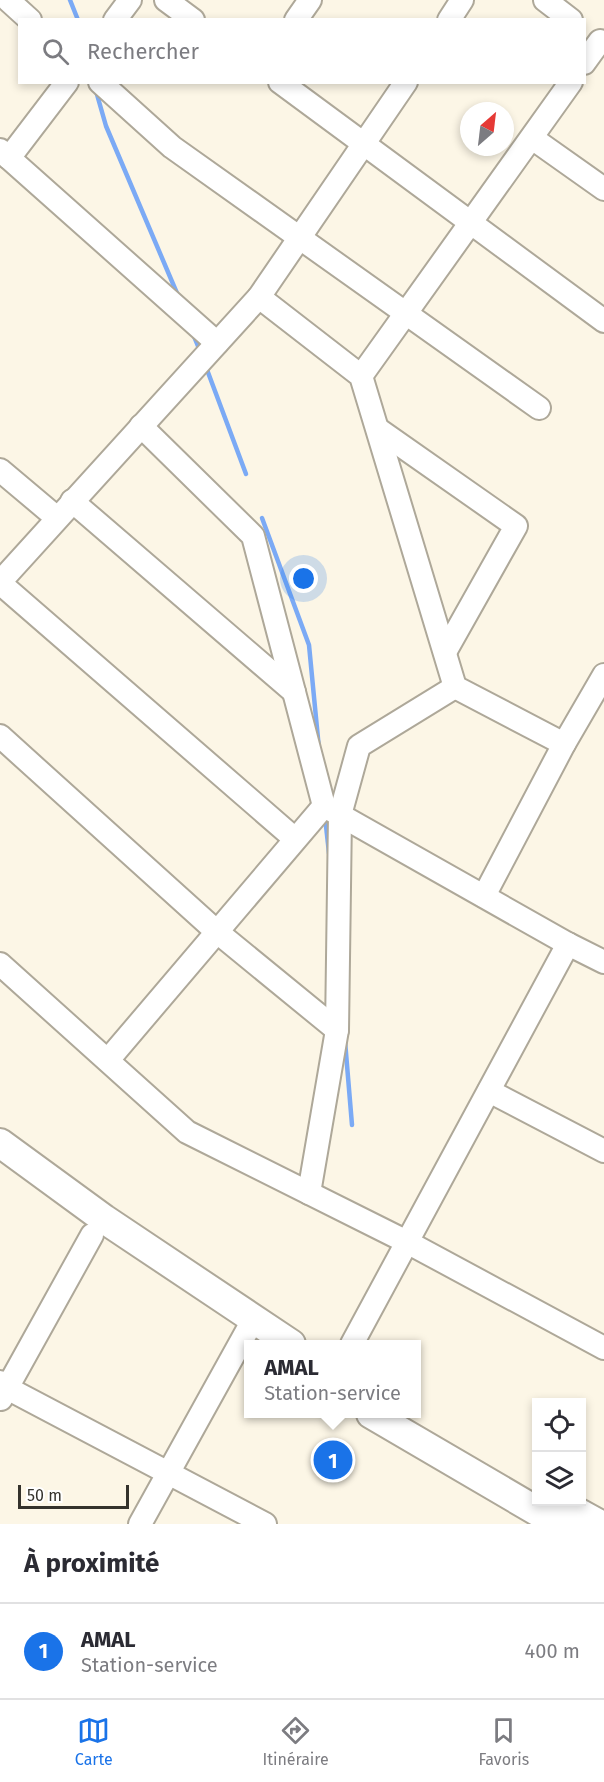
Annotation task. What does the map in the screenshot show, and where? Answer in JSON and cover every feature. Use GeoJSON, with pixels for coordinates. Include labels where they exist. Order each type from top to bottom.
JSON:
{"type":"FeatureCollection","features":[{"type":"Feature","properties":{"kind":"main road"},"geometry":{"type":"LineString","coordinates":[[0,1143],[104,1219],[252,1334]]}},
{"type":"Feature","properties":{"kind":"main road"},"geometry":{"type":"LineString","coordinates":[[0,1167],[92,1235],[252,1334],[275,1340]]}},
{"type":"Feature","properties":{"kind":"main road"},"geometry":{"type":"LineString","coordinates":[[382,1418],[559,1524]]}},
{"type":"Feature","properties":{"kind":"main road"},"geometry":{"type":"LineString","coordinates":[[416,1418],[532,1506]]}},
{"type":"Feature","properties":{"kind":"main road"},"geometry":{"type":"LineString","coordinates":[[566,1506],[599,1524]]}},
{"type":"Feature","properties":{"kind":"street"},"geometry":{"type":"LineString","coordinates":[[8,0],[28,18]]}},
{"type":"Feature","properties":{"kind":"street"},"geometry":{"type":"LineString","coordinates":[[116,18],[130,0]]}},
{"type":"Feature","properties":{"kind":"street"},"geometry":{"type":"LineString","coordinates":[[166,0],[190,18]]}},
{"type":"Feature","properties":{"kind":"street"},"geometry":{"type":"LineString","coordinates":[[297,18],[310,0]]}},
{"type":"Feature","properties":{"kind":"street"},"geometry":{"type":"LineString","coordinates":[[450,18],[462,0]]}},
{"type":"Feature","properties":{"kind":"street"},"geometry":{"type":"LineString","coordinates":[[545,0],[568,18]]}},
{"type":"Feature","properties":{"kind":"street"},"geometry":{"type":"LineString","coordinates":[[586,61],[596,38]]}},
{"type":"Feature","properties":{"kind":"street"},"geometry":{"type":"LineString","coordinates":[[65,84],[5,154],[217,343]]}},
{"type":"Feature","properties":{"kind":"street"},"geometry":{"type":"LineString","coordinates":[[102,84],[172,147],[539,408]]}},
{"type":"Feature","properties":{"kind":"street"},"geometry":{"type":"LineString","coordinates":[[283,84],[604,321]]}},
{"type":"Feature","properties":{"kind":"street"},"geometry":{"type":"LineString","coordinates":[[295,839],[0,582],[259,297],[405,84]]}},
{"type":"Feature","properties":{"kind":"street"},"geometry":{"type":"LineString","coordinates":[[361,376],[570,84]]}},
{"type":"Feature","properties":{"kind":"street"},"geometry":{"type":"LineString","coordinates":[[532,138],[604,189]]}},
{"type":"Feature","properties":{"kind":"street"},"geometry":{"type":"LineString","coordinates":[[259,297],[361,376],[455,687],[564,744]]}},
{"type":"Feature","properties":{"kind":"street"},"geometry":{"type":"LineString","coordinates":[[141,426],[254,536],[294,692],[332,811],[337,1030],[309,1193]]}},
{"type":"Feature","properties":{"kind":"street"},"geometry":{"type":"LineString","coordinates":[[379,430],[516,526],[444,652]]}},
{"type":"Feature","properties":{"kind":"street"},"geometry":{"type":"LineString","coordinates":[[0,470],[57,519]]}},
{"type":"Feature","properties":{"kind":"street"},"geometry":{"type":"LineString","coordinates":[[72,501],[294,692]]}},
{"type":"Feature","properties":{"kind":"street"},"geometry":{"type":"LineString","coordinates":[[484,896],[564,744],[604,675]]}},
{"type":"Feature","properties":{"kind":"street"},"geometry":{"type":"LineString","coordinates":[[108,1060],[295,839],[332,811],[360,746],[455,687]]}},
{"type":"Feature","properties":{"kind":"street"},"geometry":{"type":"LineString","coordinates":[[0,736],[216,931],[337,1030]]}},
{"type":"Feature","properties":{"kind":"street"},"geometry":{"type":"LineString","coordinates":[[332,811],[604,962]]}},
{"type":"Feature","properties":{"kind":"street"},"geometry":{"type":"LineString","coordinates":[[354,1340],[568,944]]}},
{"type":"Feature","properties":{"kind":"street"},"geometry":{"type":"LineString","coordinates":[[0,964],[188,1132],[407,1242],[604,1348]]}},
{"type":"Feature","properties":{"kind":"street"},"geometry":{"type":"LineString","coordinates":[[489,1090],[604,1151]]}},
{"type":"Feature","properties":{"kind":"street"},"geometry":{"type":"LineString","coordinates":[[92,1235],[2,1390],[265,1524]]}},
{"type":"Feature","properties":{"kind":"street"},"geometry":{"type":"LineString","coordinates":[[140,1524],[244,1347]]}},
{"type":"Feature","properties":{"kind":"waterway"},"geometry":{"type":"LineString","coordinates":[[70,0],[77,18]]}},
{"type":"Feature","properties":{"kind":"waterway"},"geometry":{"type":"LineString","coordinates":[[96,91],[106,126],[179,298]]}},
{"type":"Feature","properties":{"kind":"waterway"},"geometry":{"type":"LineString","coordinates":[[193,334],[200,351]]}},
{"type":"Feature","properties":{"kind":"waterway"},"geometry":{"type":"LineString","coordinates":[[206,367],[246,474]]}},
{"type":"Feature","properties":{"kind":"waterway"},"geometry":{"type":"LineString","coordinates":[[262,518],[309,645],[319,749]]}},
{"type":"Feature","properties":{"kind":"waterway"},"geometry":{"type":"LineString","coordinates":[[325,817],[329,853]]}},
{"type":"Feature","properties":{"kind":"waterway"},"geometry":{"type":"LineString","coordinates":[[345,1041],[352,1125]]}},
{"type":"Feature","properties":{"kind":"place","name":"AMAL"},"geometry":{"type":"Point","coordinates":[333,1460]}}]}
